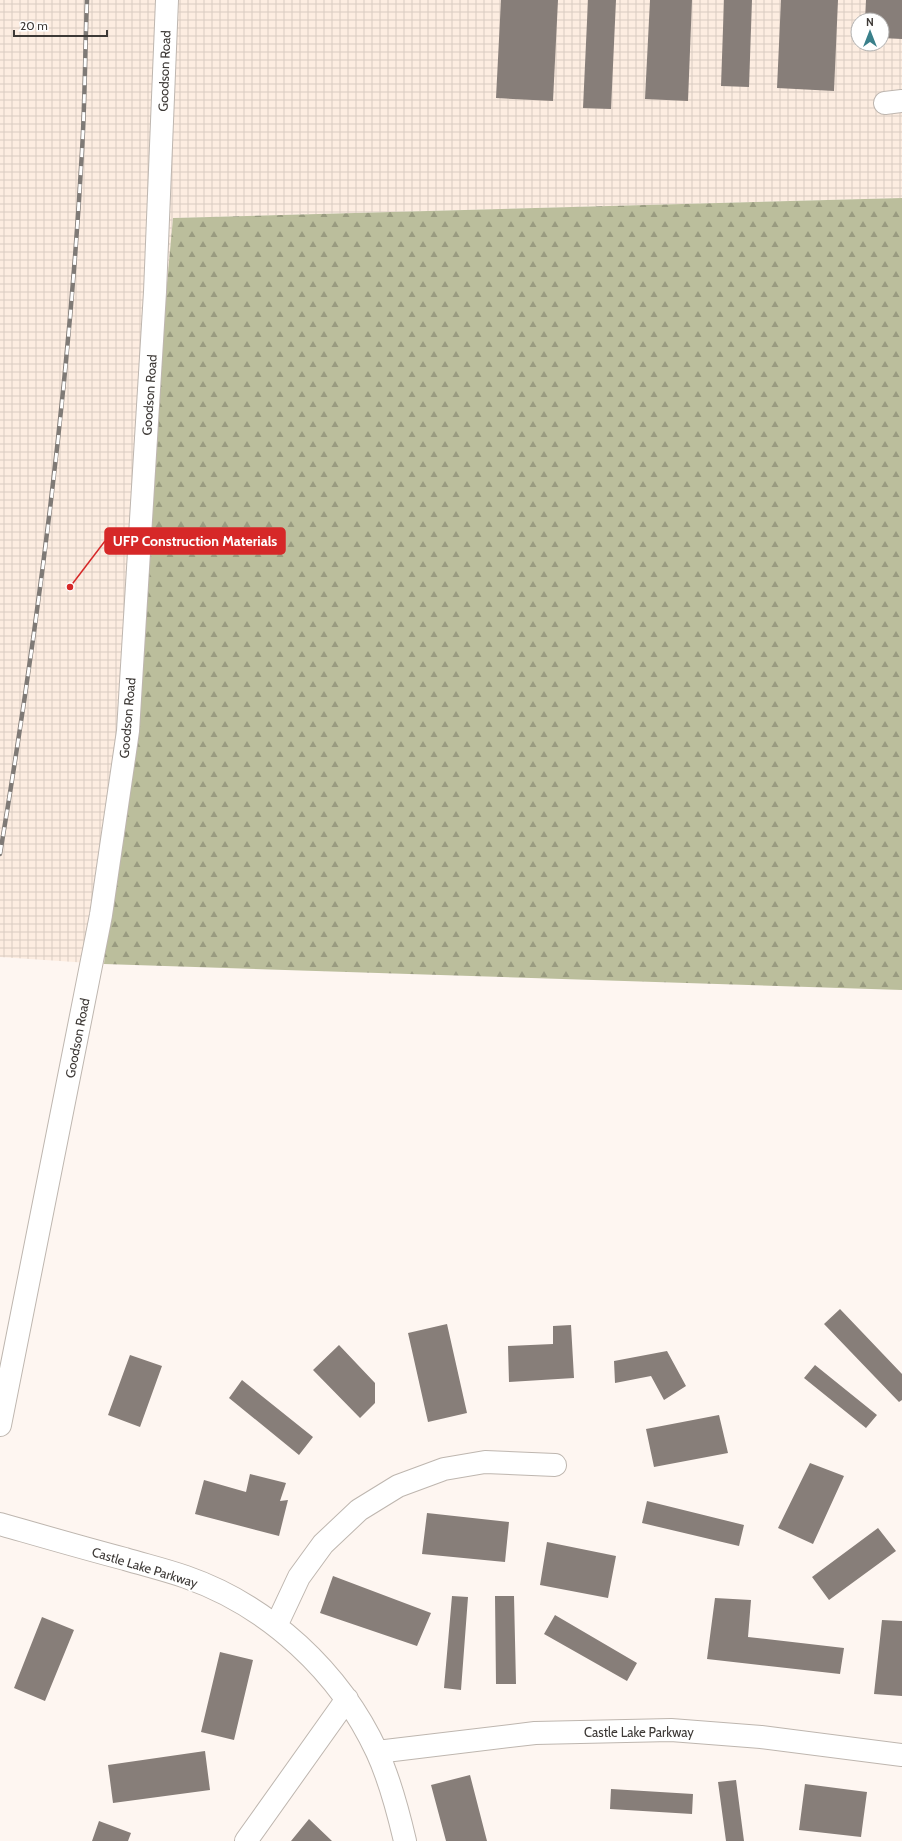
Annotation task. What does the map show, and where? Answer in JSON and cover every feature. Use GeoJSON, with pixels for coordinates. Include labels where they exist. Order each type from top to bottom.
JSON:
{"type":"FeatureCollection","features":[{"type":"Feature","properties":{"kind":"street","name":"Goodson Road"},"geometry":{"type":"LineString","coordinates":[[0,1425],[101,915],[128,731],[155,292],[167,0]]}},
{"type":"Feature","properties":{"kind":"street"},"geometry":{"type":"LineString","coordinates":[[276,1626],[299,1577],[323,1544],[359,1510],[398,1486],[444,1469],[485,1462],[556,1465]]}},
{"type":"Feature","properties":{"kind":"street","name":"Castle Lake Parkway"},"geometry":{"type":"LineString","coordinates":[[0,1524],[186,1577],[234,1598],[276,1626],[316,1662],[347,1699],[377,1752],[397,1807],[405,1841]]}},
{"type":"Feature","properties":{"kind":"street"},"geometry":{"type":"LineString","coordinates":[[246,1841],[347,1699]]}},
{"type":"Feature","properties":{"kind":"street","name":"Castle Lake Parkway"},"geometry":{"type":"LineString","coordinates":[[377,1752],[535,1733],[671,1730],[761,1737],[902,1755]]}},
{"type":"Feature","properties":{"kind":"shaded area"},"geometry":{"type":"Polygon","coordinates":[[[0,0],[902,0],[902,198],[173,218],[104,964],[0,957],[0,0]]]}},
{"type":"Feature","properties":{"kind":"green space"},"geometry":{"type":"Polygon","coordinates":[[[902,198],[902,990],[104,964],[173,218],[902,198]]]}},
{"type":"Feature","properties":{"kind":"building"},"geometry":{"type":"Polygon","coordinates":[[[501,0],[558,0],[553,101],[496,98],[501,0]]]}},
{"type":"Feature","properties":{"kind":"building"},"geometry":{"type":"Polygon","coordinates":[[[588,0],[616,0],[611,109],[583,108],[588,0]]]}},
{"type":"Feature","properties":{"kind":"building"},"geometry":{"type":"Polygon","coordinates":[[[650,0],[692,0],[688,101],[645,99],[650,0]]]}},
{"type":"Feature","properties":{"kind":"building"},"geometry":{"type":"Polygon","coordinates":[[[724,0],[752,0],[749,87],[721,86],[724,0]]]}},
{"type":"Feature","properties":{"kind":"building"},"geometry":{"type":"Polygon","coordinates":[[[781,0],[838,0],[834,91],[777,88],[781,0]]]}},
{"type":"Feature","properties":{"kind":"building"},"geometry":{"type":"Polygon","coordinates":[[[866,0],[902,0],[902,39],[890,38],[890,12],[865,12],[866,0]]]}},
{"type":"Feature","properties":{"kind":"building"},"geometry":{"type":"Polygon","coordinates":[[[840,1309],[902,1374],[902,1400],[899,1402],[824,1324],[840,1309]]]}},
{"type":"Feature","properties":{"kind":"building"},"geometry":{"type":"Polygon","coordinates":[[[447,1324],[467,1413],[428,1422],[408,1333],[447,1324]]]}},
{"type":"Feature","properties":{"kind":"building"},"geometry":{"type":"Polygon","coordinates":[[[571,1325],[574,1378],[509,1382],[508,1346],[553,1344],[553,1326],[571,1325]]]}},
{"type":"Feature","properties":{"kind":"building"},"geometry":{"type":"Polygon","coordinates":[[[339,1345],[375,1383],[375,1403],[360,1418],[313,1370],[339,1345]]]}},
{"type":"Feature","properties":{"kind":"building"},"geometry":{"type":"Polygon","coordinates":[[[667,1351],[686,1386],[664,1400],[651,1376],[615,1383],[614,1361],[667,1351]]]}},
{"type":"Feature","properties":{"kind":"building"},"geometry":{"type":"Polygon","coordinates":[[[130,1355],[162,1366],[140,1427],[108,1415],[130,1355]]]}},
{"type":"Feature","properties":{"kind":"building"},"geometry":{"type":"Polygon","coordinates":[[[815,1365],[877,1415],[866,1428],[804,1378],[815,1365]]]}},
{"type":"Feature","properties":{"kind":"building"},"geometry":{"type":"Polygon","coordinates":[[[242,1380],[313,1437],[299,1455],[229,1398],[242,1380]]]}},
{"type":"Feature","properties":{"kind":"building"},"geometry":{"type":"Polygon","coordinates":[[[719,1415],[728,1453],[654,1467],[646,1429],[719,1415]]]}},
{"type":"Feature","properties":{"kind":"building"},"geometry":{"type":"Polygon","coordinates":[[[810,1463],[844,1476],[813,1544],[778,1528],[810,1463]]]}},
{"type":"Feature","properties":{"kind":"building"},"geometry":{"type":"Polygon","coordinates":[[[250,1474],[286,1483],[280,1501],[288,1500],[279,1536],[195,1514],[204,1480],[246,1492],[250,1474]]]}},
{"type":"Feature","properties":{"kind":"building"},"geometry":{"type":"Polygon","coordinates":[[[647,1501],[744,1525],[739,1546],[642,1523],[647,1501]]]}},
{"type":"Feature","properties":{"kind":"building"},"geometry":{"type":"Polygon","coordinates":[[[427,1513],[509,1522],[505,1562],[422,1554],[427,1513]]]}},
{"type":"Feature","properties":{"kind":"building"},"geometry":{"type":"Polygon","coordinates":[[[878,1528],[896,1551],[829,1600],[812,1577],[878,1528]]]}},
{"type":"Feature","properties":{"kind":"building"},"geometry":{"type":"Polygon","coordinates":[[[547,1542],[616,1556],[608,1598],[540,1585],[547,1542]]]}},
{"type":"Feature","properties":{"kind":"building"},"geometry":{"type":"Polygon","coordinates":[[[333,1576],[431,1613],[417,1646],[320,1613],[333,1576]]]}},
{"type":"Feature","properties":{"kind":"building"},"geometry":{"type":"Polygon","coordinates":[[[452,1596],[468,1597],[461,1690],[444,1688],[452,1596]]]}},
{"type":"Feature","properties":{"kind":"building"},"geometry":{"type":"Polygon","coordinates":[[[495,1596],[514,1596],[516,1684],[496,1684],[495,1596]]]}},
{"type":"Feature","properties":{"kind":"building"},"geometry":{"type":"Polygon","coordinates":[[[715,1598],[751,1600],[748,1637],[844,1648],[840,1674],[707,1659],[715,1598]]]}},
{"type":"Feature","properties":{"kind":"building"},"geometry":{"type":"Polygon","coordinates":[[[555,1615],[637,1663],[627,1681],[544,1634],[555,1615]]]}},
{"type":"Feature","properties":{"kind":"building"},"geometry":{"type":"Polygon","coordinates":[[[42,1617],[74,1630],[45,1701],[14,1688],[42,1617]]]}},
{"type":"Feature","properties":{"kind":"building"},"geometry":{"type":"Polygon","coordinates":[[[882,1620],[902,1621],[902,1696],[874,1694],[882,1620]]]}},
{"type":"Feature","properties":{"kind":"building"},"geometry":{"type":"Polygon","coordinates":[[[220,1652],[253,1660],[234,1740],[201,1732],[220,1652]]]}},
{"type":"Feature","properties":{"kind":"building"},"geometry":{"type":"Polygon","coordinates":[[[205,1751],[210,1790],[113,1803],[108,1765],[205,1751]]]}},
{"type":"Feature","properties":{"kind":"building"},"geometry":{"type":"Polygon","coordinates":[[[470,1775],[487,1841],[446,1841],[431,1785],[470,1775]]]}},
{"type":"Feature","properties":{"kind":"building"},"geometry":{"type":"Polygon","coordinates":[[[736,1780],[744,1841],[726,1841],[718,1782],[736,1780]]]}},
{"type":"Feature","properties":{"kind":"building"},"geometry":{"type":"Polygon","coordinates":[[[805,1784],[867,1792],[861,1837],[799,1830],[805,1784]]]}},
{"type":"Feature","properties":{"kind":"building"},"geometry":{"type":"Polygon","coordinates":[[[611,1789],[693,1794],[692,1814],[610,1809],[611,1789]]]}},
{"type":"Feature","properties":{"kind":"building"},"geometry":{"type":"Polygon","coordinates":[[[309,1819],[332,1841],[291,1841],[309,1819]]]}},
{"type":"Feature","properties":{"kind":"building"},"geometry":{"type":"Polygon","coordinates":[[[99,1821],[131,1833],[128,1841],[92,1841],[99,1821]]]}},
{"type":"Feature","properties":{"kind":"railway"},"geometry":{"type":"LineString","coordinates":[[0,854],[40,591],[61,416],[82,151],[87,0]]}},
{"type":"Feature","properties":{"kind":"place","name":"UFP Construction Materials"},"geometry":{"type":"Point","coordinates":[70,587]}}]}
